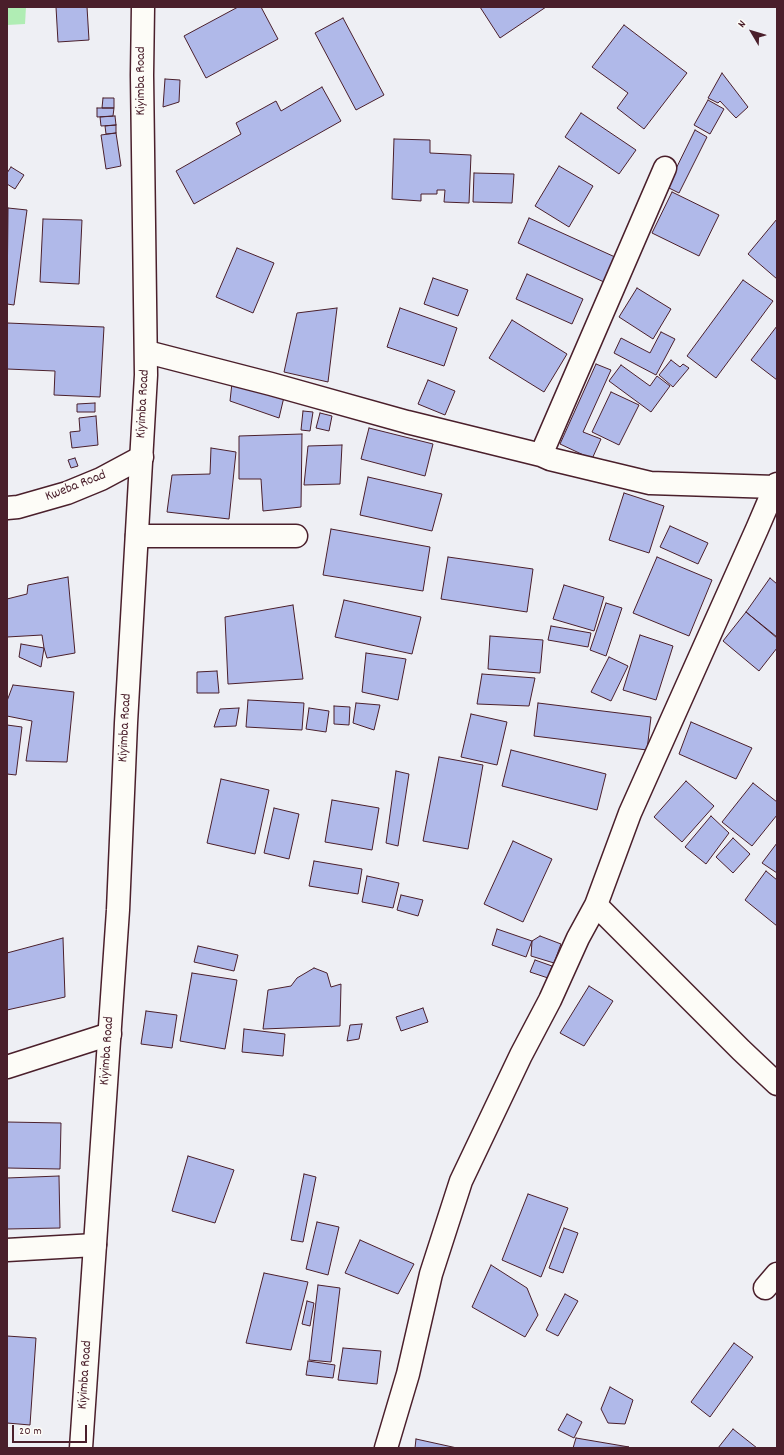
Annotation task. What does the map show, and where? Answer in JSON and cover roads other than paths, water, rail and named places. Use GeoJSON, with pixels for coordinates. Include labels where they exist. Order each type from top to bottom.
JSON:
{"type":"FeatureCollection","features":[{"type":"Feature","properties":{"kind":"street","name":"Kiyimba Road"},"geometry":{"type":"LineString","coordinates":[[81,1448],[118,910],[126,723],[142,457],[146,352],[142,75],[143,7]]}},
{"type":"Feature","properties":{"kind":"street"},"geometry":{"type":"LineString","coordinates":[[542,455],[665,168]]}},
{"type":"Feature","properties":{"kind":"street"},"geometry":{"type":"LineString","coordinates":[[146,352],[271,384],[407,422],[650,483],[776,486],[630,813],[596,905],[578,938],[550,1000],[521,1055],[461,1181],[431,1274],[408,1374],[386,1448]]}},
{"type":"Feature","properties":{"kind":"street","name":"Kweba Road"},"geometry":{"type":"LineString","coordinates":[[7,508],[67,493],[101,479],[142,457]]}},
{"type":"Feature","properties":{"kind":"street"},"geometry":{"type":"LineString","coordinates":[[137,536],[296,536]]}},
{"type":"Feature","properties":{"kind":"street"},"geometry":{"type":"LineString","coordinates":[[596,905],[777,1084]]}},
{"type":"Feature","properties":{"kind":"street"},"geometry":{"type":"LineString","coordinates":[[7,1067],[110,1034]]}},
{"type":"Feature","properties":{"kind":"street"},"geometry":{"type":"LineString","coordinates":[[7,1250],[95,1245]]}}]}
